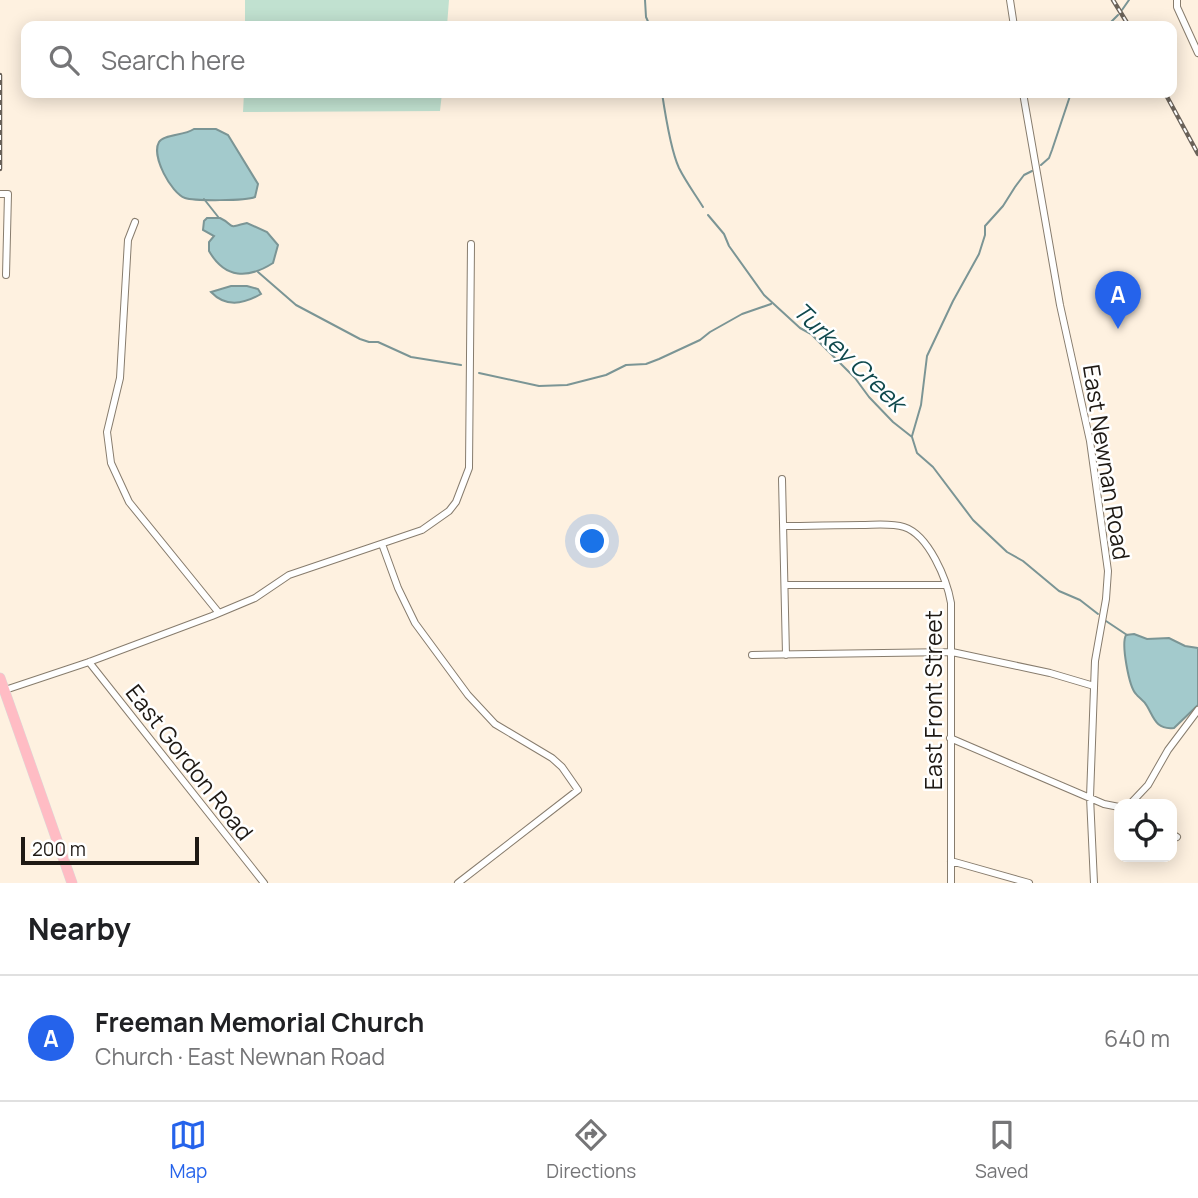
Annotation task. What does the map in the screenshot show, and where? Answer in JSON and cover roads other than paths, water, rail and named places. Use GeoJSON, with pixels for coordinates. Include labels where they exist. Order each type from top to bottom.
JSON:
{"type":"FeatureCollection","features":[{"type":"Feature","properties":{"kind":"main road"},"geometry":{"type":"LineString","coordinates":[[0,678],[72,883]]}},
{"type":"Feature","properties":{"kind":"street"},"geometry":{"type":"LineString","coordinates":[[1010,0],[1013,21]]}},
{"type":"Feature","properties":{"kind":"street"},"geometry":{"type":"LineString","coordinates":[[1177,0],[1177,7],[1198,53]]}},
{"type":"Feature","properties":{"kind":"street"},"geometry":{"type":"LineString","coordinates":[[1189,34],[1198,30]]}},
{"type":"Feature","properties":{"kind":"street","name":"East Newnan Road"},"geometry":{"type":"LineString","coordinates":[[1024,98],[1060,305],[1096,473],[1098,511],[1108,570],[1106,599],[1095,661],[1090,797],[1094,883]]}},
{"type":"Feature","properties":{"kind":"street"},"geometry":{"type":"LineString","coordinates":[[0,194],[8,194],[6,275]]}},
{"type":"Feature","properties":{"kind":"street"},"geometry":{"type":"LineString","coordinates":[[135,222],[128,240],[120,378],[107,432],[111,463],[129,502],[219,613]]}},
{"type":"Feature","properties":{"kind":"street"},"geometry":{"type":"LineString","coordinates":[[5,690],[219,613],[256,598],[289,575],[422,530],[449,511],[461,493],[470,468],[471,244]]}},
{"type":"Feature","properties":{"kind":"street"},"geometry":{"type":"LineString","coordinates":[[782,479],[786,655]]}},
{"type":"Feature","properties":{"kind":"street","name":"East Front Street"},"geometry":{"type":"LineString","coordinates":[[784,526],[884,524],[906,527],[920,537],[934,554],[951,603],[951,883]]}},
{"type":"Feature","properties":{"kind":"street"},"geometry":{"type":"LineString","coordinates":[[382,544],[397,588],[415,623],[468,695],[495,724],[552,758],[578,790],[458,883]]}},
{"type":"Feature","properties":{"kind":"street"},"geometry":{"type":"LineString","coordinates":[[786,585],[946,585]]}},
{"type":"Feature","properties":{"kind":"street"},"geometry":{"type":"LineString","coordinates":[[751,655],[952,652],[1050,673],[1094,686]]}},
{"type":"Feature","properties":{"kind":"street","name":"East Gordon Road"},"geometry":{"type":"LineString","coordinates":[[89,662],[264,883]]}},
{"type":"Feature","properties":{"kind":"street"},"geometry":{"type":"LineString","coordinates":[[1135,799],[1148,785],[1168,750],[1198,710]]}},
{"type":"Feature","properties":{"kind":"street"},"geometry":{"type":"LineString","coordinates":[[950,738],[1114,806]]}},
{"type":"Feature","properties":{"kind":"street"},"geometry":{"type":"LineString","coordinates":[[951,861],[1029,883]]}},
{"type":"Feature","properties":{"kind":"water"},"geometry":{"type":"Polygon","coordinates":[[[194,129],[216,129],[228,135],[258,184],[255,197],[231,200],[190,199],[174,189],[160,165],[157,148],[159,142],[194,129]]]}},
{"type":"Feature","properties":{"kind":"water"},"geometry":{"type":"Polygon","coordinates":[[[207,218],[220,218],[233,226],[247,223],[267,232],[278,245],[273,263],[246,274],[222,267],[209,251],[209,242],[214,236],[203,230],[207,218]]]}},
{"type":"Feature","properties":{"kind":"water"},"geometry":{"type":"Polygon","coordinates":[[[231,286],[247,286],[258,289],[261,294],[235,303],[223,300],[211,292],[231,286]]]}},
{"type":"Feature","properties":{"kind":"water"},"geometry":{"type":"Polygon","coordinates":[[[1134,634],[1147,639],[1169,638],[1185,646],[1198,648],[1198,705],[1174,728],[1159,725],[1133,690],[1124,647],[1126,635],[1134,634]]]}},
{"type":"Feature","properties":{"kind":"waterway"},"geometry":{"type":"LineString","coordinates":[[645,0],[648,21]]}},
{"type":"Feature","properties":{"kind":"waterway"},"geometry":{"type":"LineString","coordinates":[[1122,10],[1129,0]]}},
{"type":"Feature","properties":{"kind":"waterway"},"geometry":{"type":"LineString","coordinates":[[1112,21],[1118,15]]}},
{"type":"Feature","properties":{"kind":"waterway"},"geometry":{"type":"LineString","coordinates":[[663,98],[676,161],[703,207]]}},
{"type":"Feature","properties":{"kind":"waterway"},"geometry":{"type":"LineString","coordinates":[[1041,165],[1049,158],[1069,98]]}},
{"type":"Feature","properties":{"kind":"waterway"},"geometry":{"type":"LineString","coordinates":[[912,436],[921,405],[927,356],[979,254],[985,226],[1003,206],[1024,175],[1032,171]]}},
{"type":"Feature","properties":{"kind":"waterway","name":"Turkey Creek"},"geometry":{"type":"LineString","coordinates":[[204,199],[219,218]]}},
{"type":"Feature","properties":{"kind":"waterway","name":"Turkey Creek"},"geometry":{"type":"LineString","coordinates":[[708,215],[724,234],[729,246],[764,295],[800,328],[811,334],[855,378],[893,422],[912,437],[917,453],[933,467],[973,520],[1007,552],[1023,561],[1059,591],[1080,600],[1098,614]]}},
{"type":"Feature","properties":{"kind":"waterway","name":"Turkey Creek"},"geometry":{"type":"LineString","coordinates":[[258,272],[296,305],[360,339],[378,342],[411,357],[461,365]]}},
{"type":"Feature","properties":{"kind":"waterway","name":"Turkey Creek"},"geometry":{"type":"LineString","coordinates":[[479,373],[539,386],[567,385],[606,375],[626,365],[646,364],[659,359],[700,340],[742,314],[771,304]]}},
{"type":"Feature","properties":{"kind":"waterway","name":"Turkey Creek"},"geometry":{"type":"LineString","coordinates":[[1106,621],[1127,635]]}},
{"type":"Feature","properties":{"kind":"railway"},"geometry":{"type":"LineString","coordinates":[[1113,0],[1126,21]]}},
{"type":"Feature","properties":{"kind":"railway"},"geometry":{"type":"LineString","coordinates":[[0,75],[0,169]]}},
{"type":"Feature","properties":{"kind":"railway"},"geometry":{"type":"LineString","coordinates":[[1168,98],[1198,154]]}},
{"type":"Feature","properties":{"kind":"place","name":"Freeman Memorial Church"},"geometry":{"type":"Point","coordinates":[1118,329]}}]}
